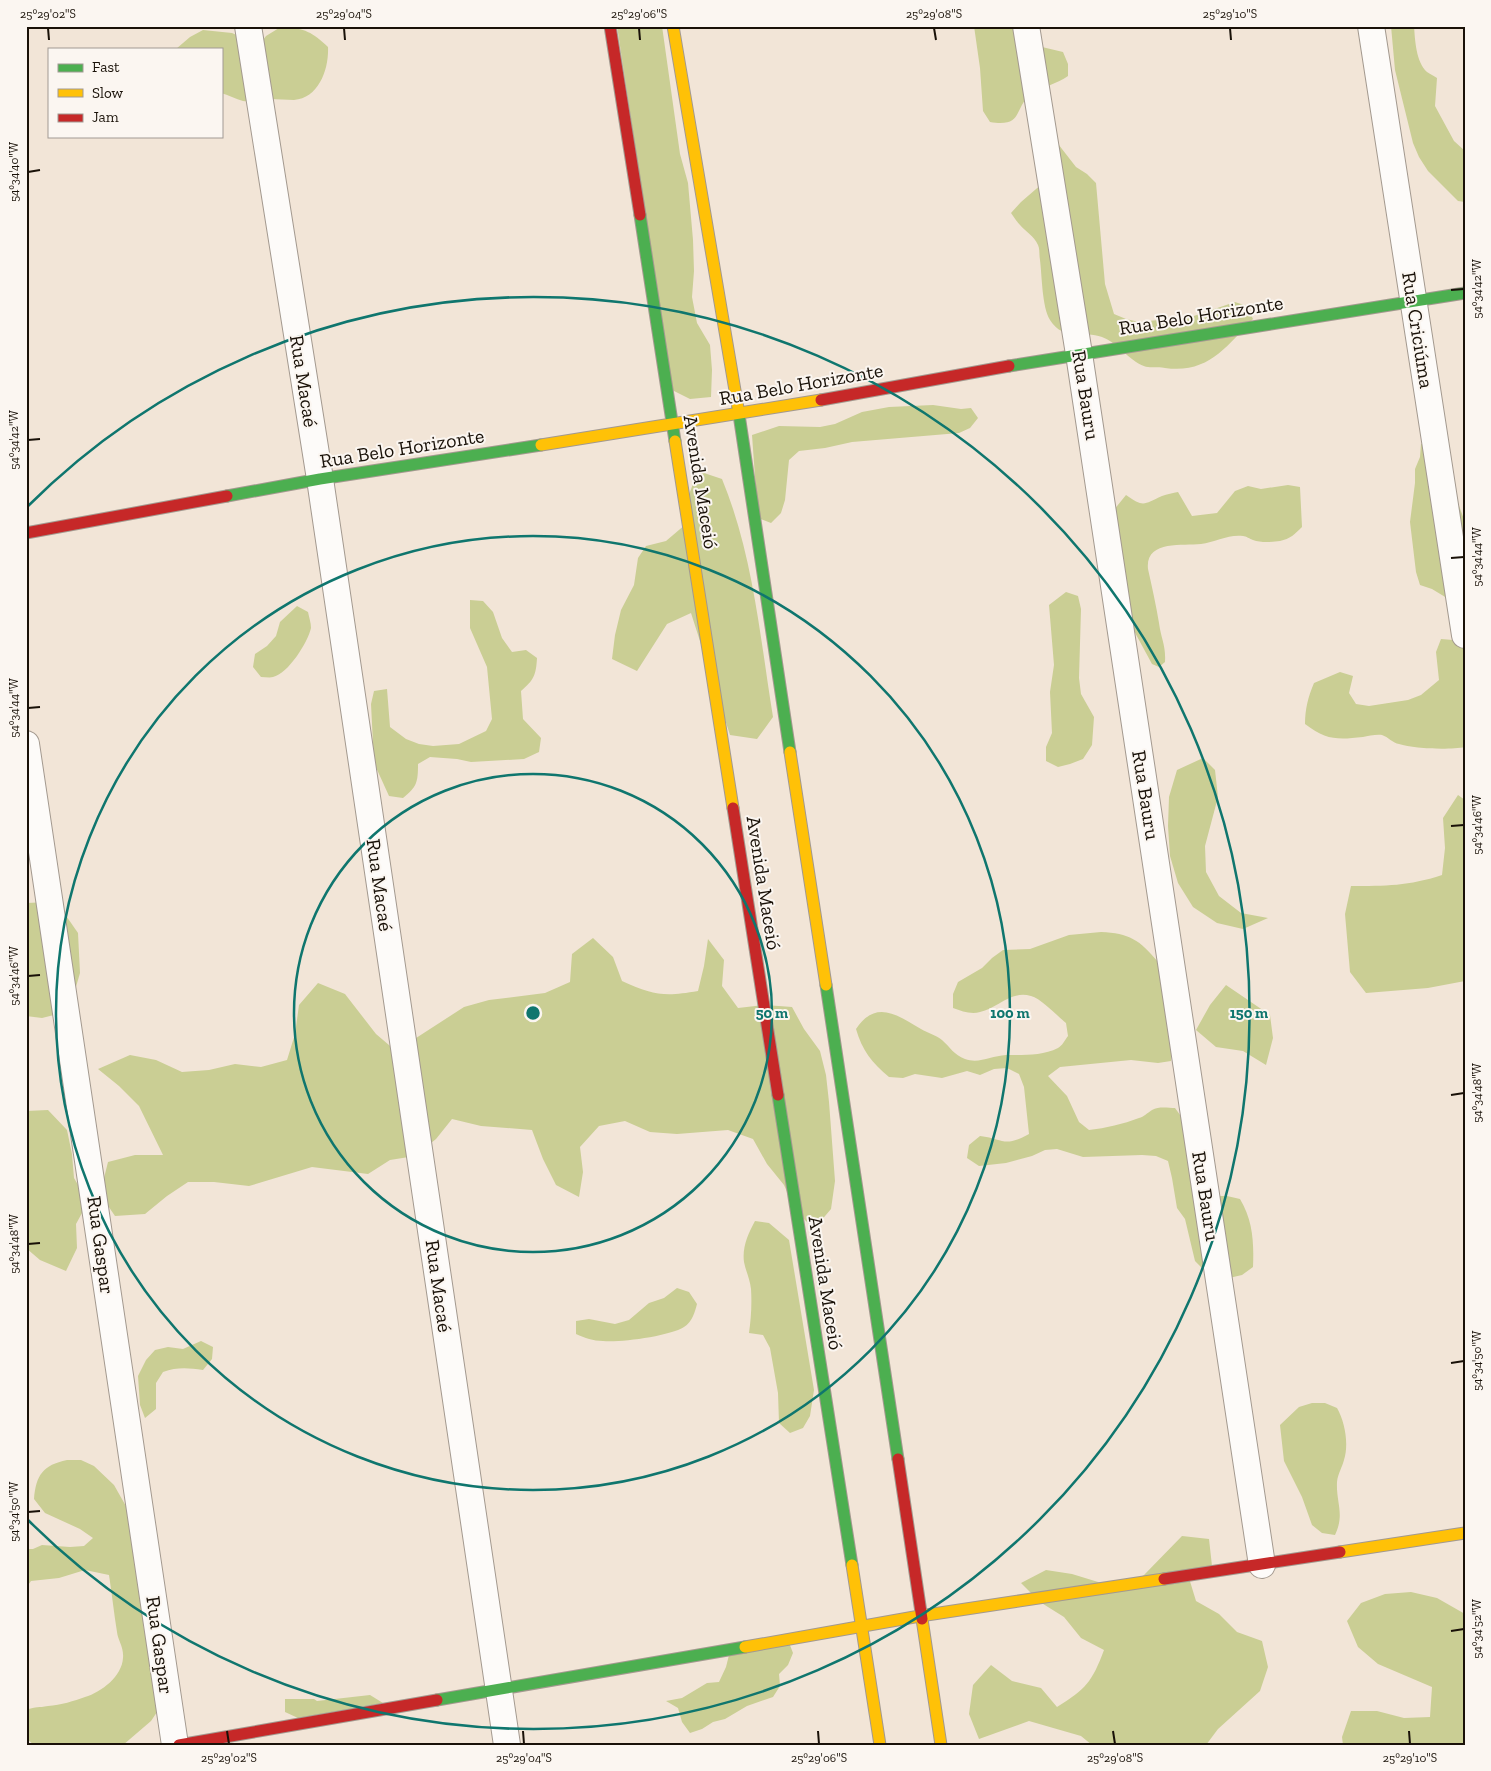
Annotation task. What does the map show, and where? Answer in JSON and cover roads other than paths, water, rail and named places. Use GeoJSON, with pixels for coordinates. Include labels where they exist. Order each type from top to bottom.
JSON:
{"type":"FeatureCollection","features":[{"type":"Feature","properties":{"kind":"street","name":"Rua Macaé"},"geometry":{"type":"LineString","coordinates":[[248,26],[320,479],[507,1745]]}},
{"type":"Feature","properties":{"kind":"street","name":"Avenida Maceió"},"geometry":{"type":"LineString","coordinates":[[610,26],[880,1745]]}},
{"type":"Feature","properties":{"kind":"street"},"geometry":{"type":"LineString","coordinates":[[674,26],[739,414],[941,1745]]}},
{"type":"Feature","properties":{"kind":"street","name":"Rua Bauru"},"geometry":{"type":"LineString","coordinates":[[1026,26],[1080,354],[1262,1565]]}},
{"type":"Feature","properties":{"kind":"street","name":"Rua Criciúma"},"geometry":{"type":"LineString","coordinates":[[1371,26],[1465,635]]}},
{"type":"Feature","properties":{"kind":"street","name":"Rua Belo Horizonte"},"geometry":{"type":"LineString","coordinates":[[26,533],[320,479],[739,414],[1080,354],[1465,293]]}},
{"type":"Feature","properties":{"kind":"street","name":"Rua Gaspar"},"geometry":{"type":"LineString","coordinates":[[26,744],[175,1745]]}},
{"type":"Feature","properties":{"kind":"street"},"geometry":{"type":"LineString","coordinates":[[179,1745],[920,1616],[1465,1534]]}}]}
